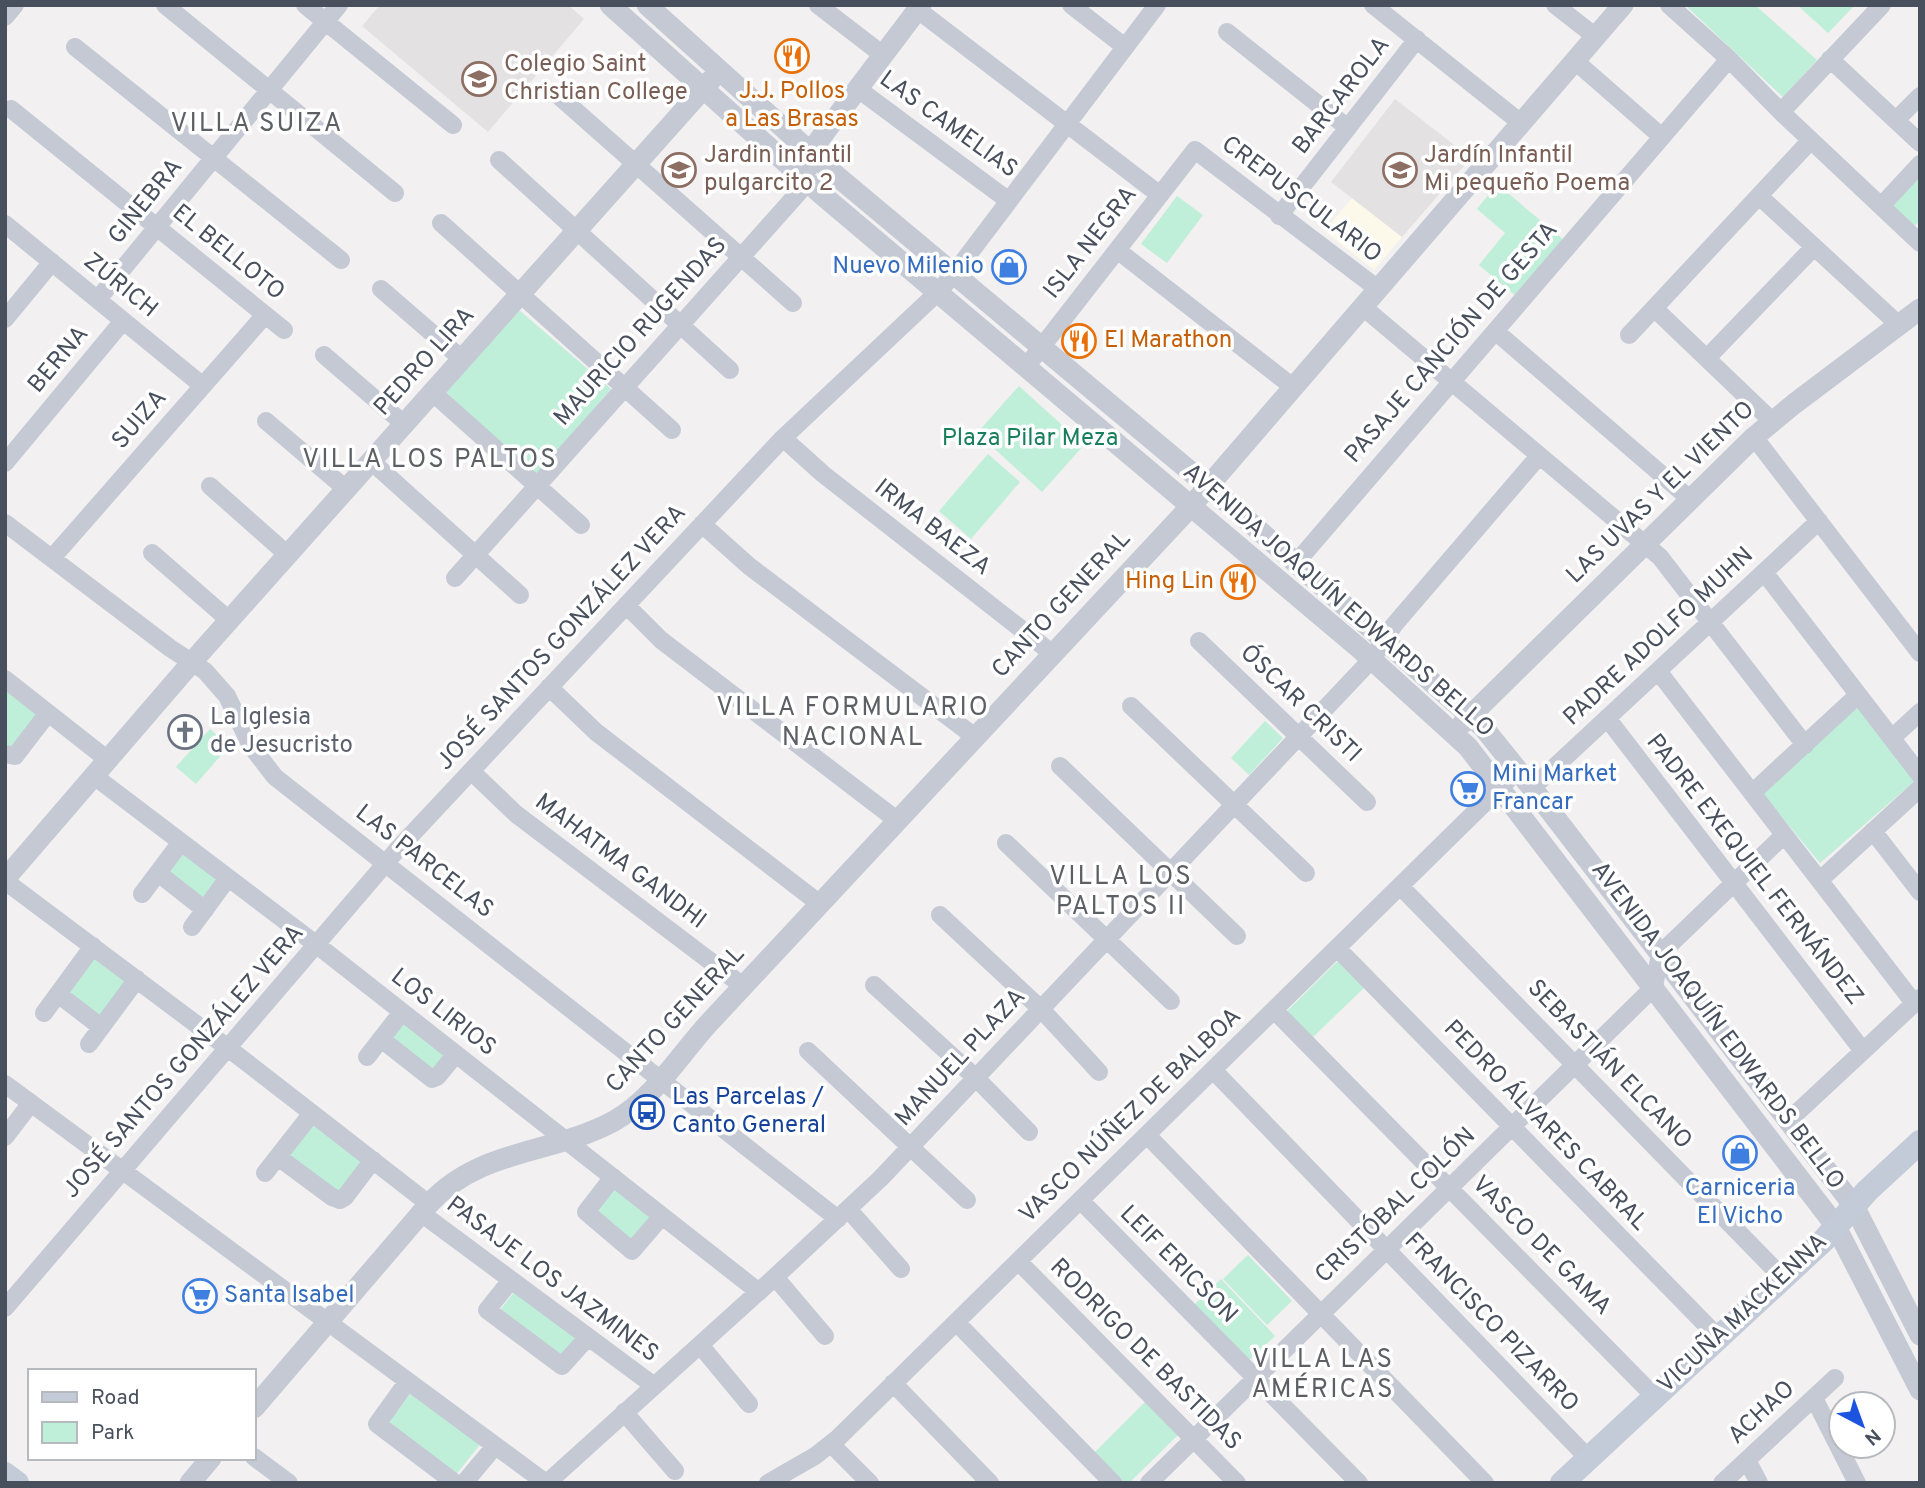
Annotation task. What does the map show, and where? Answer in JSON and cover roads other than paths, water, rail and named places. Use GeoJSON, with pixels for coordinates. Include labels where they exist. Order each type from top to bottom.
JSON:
{"type":"FeatureCollection","features":[{"type":"Feature","properties":{"kind":"main road","name":"VICUÑA MACKENNA"},"geometry":{"type":"LineString","coordinates":[[1565,1482],[1825,1239],[1835,1225],[1920,1142]]}},
{"type":"Feature","properties":{"kind":"main road"},"geometry":{"type":"LineString","coordinates":[[5,1474],[17,1483]]}},
{"type":"Feature","properties":{"kind":"street"},"geometry":{"type":"LineString","coordinates":[[5,17],[15,5]]}},
{"type":"Feature","properties":{"kind":"street"},"geometry":{"type":"LineString","coordinates":[[165,5],[395,193]]}},
{"type":"Feature","properties":{"kind":"street"},"geometry":{"type":"LineString","coordinates":[[304,5],[453,125]]}},
{"type":"Feature","properties":{"kind":"street","name":"GINEBRA"},"geometry":{"type":"LineString","coordinates":[[97,299],[339,5]]}},
{"type":"Feature","properties":{"kind":"street","name":"AVENIDA JOAQUÍN EDWARDS BELLO"},"geometry":{"type":"LineString","coordinates":[[647,5],[810,152],[953,275],[1208,486],[1471,716],[1518,770],[1854,1206],[1919,1332]]}},
{"type":"Feature","properties":{"kind":"street"},"geometry":{"type":"LineString","coordinates":[[818,5],[883,55]]}},
{"type":"Feature","properties":{"kind":"street"},"geometry":{"type":"LineString","coordinates":[[1071,5],[1125,47]]}},
{"type":"Feature","properties":{"kind":"street","name":"JOSÉ SANTOS GONZÁLEZ VERA"},"geometry":{"type":"LineString","coordinates":[[9,1297],[123,1171],[386,863],[783,438],[953,275],[1157,5]]}},
{"type":"Feature","properties":{"kind":"street"},"geometry":{"type":"LineString","coordinates":[[1373,5],[1521,123]]}},
{"type":"Feature","properties":{"kind":"street"},"geometry":{"type":"LineString","coordinates":[[1555,5],[1596,37]]}},
{"type":"Feature","properties":{"kind":"street","name":"CANTO GENERAL"},"geometry":{"type":"LineString","coordinates":[[256,1406],[425,1208],[447,1186],[475,1169],[615,1120],[639,1103],[743,986],[1192,505],[1623,5]]}},
{"type":"Feature","properties":{"kind":"street"},"geometry":{"type":"LineString","coordinates":[[1669,5],[1920,243]]}},
{"type":"Feature","properties":{"kind":"street"},"geometry":{"type":"LineString","coordinates":[[1781,112],[1882,5]]}},
{"type":"Feature","properties":{"kind":"street"},"geometry":{"type":"LineString","coordinates":[[808,182],[810,152],[919,8],[1160,195]]}},
{"type":"Feature","properties":{"kind":"street","name":"AVENIDA JOAQUÍN EDWARDS BELLO"},"geometry":{"type":"LineString","coordinates":[[622,9],[703,89],[808,182],[1372,659],[1476,755],[1835,1225],[1920,1390]]}},
{"type":"Feature","properties":{"kind":"street"},"geometry":{"type":"LineString","coordinates":[[1227,32],[1348,128]]}},
{"type":"Feature","properties":{"kind":"street","name":"BARCAROLA"},"geometry":{"type":"LineString","coordinates":[[1279,216],[1417,39]]}},
{"type":"Feature","properties":{"kind":"street"},"geometry":{"type":"LineString","coordinates":[[75,47],[341,260]]}},
{"type":"Feature","properties":{"kind":"street","name":"PASAJE CANCIÓN DE GESTA"},"geometry":{"type":"LineString","coordinates":[[1295,564],[1729,59]]}},
{"type":"Feature","properties":{"kind":"street"},"geometry":{"type":"LineString","coordinates":[[1830,59],[1920,143]]}},
{"type":"Feature","properties":{"kind":"street"},"geometry":{"type":"LineString","coordinates":[[1575,61],[1662,137]]}},
{"type":"Feature","properties":{"kind":"street","name":"PEDRO LIRA"},"geometry":{"type":"LineString","coordinates":[[5,880],[229,620],[719,71]]}},
{"type":"Feature","properties":{"kind":"street","name":"LAS CAMELIAS"},"geometry":{"type":"LineString","coordinates":[[858,89],[1009,201]]}},
{"type":"Feature","properties":{"kind":"street"},"geometry":{"type":"LineString","coordinates":[[1896,120],[1920,96]]}},
{"type":"Feature","properties":{"kind":"street"},"geometry":{"type":"LineString","coordinates":[[560,97],[793,303]]}},
{"type":"Feature","properties":{"kind":"street","name":"EL BELLOTO"},"geometry":{"type":"LineString","coordinates":[[11,109],[284,330]]}},
{"type":"Feature","properties":{"kind":"street"},"geometry":{"type":"LineString","coordinates":[[1629,335],[1811,140]]}},
{"type":"Feature","properties":{"kind":"street","name":"CREPUSCULARIO"},"geometry":{"type":"LineString","coordinates":[[1195,150],[1378,289]]}},
{"type":"Feature","properties":{"kind":"street","name":"ISLA NEGRA"},"geometry":{"type":"LineString","coordinates":[[1026,367],[1195,150]]}},
{"type":"Feature","properties":{"kind":"street"},"geometry":{"type":"LineString","coordinates":[[499,160],[730,370]]}},
{"type":"Feature","properties":{"kind":"street"},"geometry":{"type":"LineString","coordinates":[[1881,206],[1920,164]]}},
{"type":"Feature","properties":{"kind":"street","name":"MAURICIO RUGENDAS"},"geometry":{"type":"LineString","coordinates":[[455,578],[808,182]]}},
{"type":"Feature","properties":{"kind":"street"},"geometry":{"type":"LineString","coordinates":[[1759,195],[1899,325]]}},
{"type":"Feature","properties":{"kind":"street","name":"ZÚRICH"},"geometry":{"type":"LineString","coordinates":[[5,223],[203,386]]}},
{"type":"Feature","properties":{"kind":"street"},"geometry":{"type":"LineString","coordinates":[[441,223],[673,430]]}},
{"type":"Feature","properties":{"kind":"street"},"geometry":{"type":"LineString","coordinates":[[1707,358],[1814,247]]}},
{"type":"Feature","properties":{"kind":"street"},"geometry":{"type":"LineString","coordinates":[[1117,250],[1293,387]]}},
{"type":"Feature","properties":{"kind":"street"},"geometry":{"type":"LineString","coordinates":[[5,319],[52,262]]}},
{"type":"Feature","properties":{"kind":"street"},"geometry":{"type":"LineString","coordinates":[[380,289],[462,359]]}},
{"type":"Feature","properties":{"kind":"street"},"geometry":{"type":"LineString","coordinates":[[1363,307],[1660,557],[1805,745]]}},
{"type":"Feature","properties":{"kind":"street"},"geometry":{"type":"LineString","coordinates":[[1654,308],[1772,421]]}},
{"type":"Feature","properties":{"kind":"street","name":"LAS UVAS Y EL VIENTO"},"geometry":{"type":"LineString","coordinates":[[1453,732],[1754,437],[1920,309]]}},
{"type":"Feature","properties":{"kind":"street","name":"SUIZA"},"geometry":{"type":"LineString","coordinates":[[52,558],[265,315]]}},
{"type":"Feature","properties":{"kind":"street","name":"BERNA"},"geometry":{"type":"LineString","coordinates":[[5,464],[124,321]]}},
{"type":"Feature","properties":{"kind":"street"},"geometry":{"type":"LineString","coordinates":[[1496,331],[1690,499]]}},
{"type":"Feature","properties":{"kind":"street"},"geometry":{"type":"LineString","coordinates":[[324,355],[404,424]]}},
{"type":"Feature","properties":{"kind":"street"},"geometry":{"type":"LineString","coordinates":[[432,393],[581,525]]}},
{"type":"Feature","properties":{"kind":"street"},"geometry":{"type":"LineString","coordinates":[[266,421],[346,489]]}},
{"type":"Feature","properties":{"kind":"street"},"geometry":{"type":"LineString","coordinates":[[1754,437],[1920,653]]}},
{"type":"Feature","properties":{"kind":"street","name":"IRMA BAEZA"},"geometry":{"type":"LineString","coordinates":[[783,438],[823,474],[1053,654]]}},
{"type":"Feature","properties":{"kind":"street","name":"MANUEL PLAZA"},"geometry":{"type":"LineString","coordinates":[[547,1483],[759,1292],[911,1146],[1372,659],[1394,625],[1539,456]]}},
{"type":"Feature","properties":{"kind":"street"},"geometry":{"type":"LineString","coordinates":[[371,461],[520,595]]}},
{"type":"Feature","properties":{"kind":"street"},"geometry":{"type":"LineString","coordinates":[[210,485],[288,555]]}},
{"type":"Feature","properties":{"kind":"street","name":"PADRE ADOLFO MUHN"},"geometry":{"type":"LineString","coordinates":[[1532,788],[1819,521]]}},
{"type":"Feature","properties":{"kind":"street","name":"LAS PARCELAS"},"geometry":{"type":"LineString","coordinates":[[5,523],[211,677],[227,696],[251,746],[267,769],[660,1080],[843,1214],[901,1269]]}},
{"type":"Feature","properties":{"kind":"street"},"geometry":{"type":"LineString","coordinates":[[702,524],[750,566],[975,737]]}},
{"type":"Feature","properties":{"kind":"street"},"geometry":{"type":"LineString","coordinates":[[152,553],[229,620]]}},
{"type":"Feature","properties":{"kind":"street"},"geometry":{"type":"LineString","coordinates":[[1764,572],[1920,775]]}},
{"type":"Feature","properties":{"kind":"street"},"geometry":{"type":"LineString","coordinates":[[626,605],[661,640],[898,821]]}},
{"type":"Feature","properties":{"kind":"street","name":"ÓSCAR CRISTI"},"geometry":{"type":"LineString","coordinates":[[1199,641],[1367,802]]}},
{"type":"Feature","properties":{"kind":"street"},"geometry":{"type":"LineString","coordinates":[[1658,671],[1784,835],[1917,1001],[1788,1121]]}},
{"type":"Feature","properties":{"kind":"street","name":"LOS LIRIOS"},"geometry":{"type":"LineString","coordinates":[[5,679],[48,713],[101,768],[181,842],[317,945],[759,1292]]}},
{"type":"Feature","properties":{"kind":"street"},"geometry":{"type":"LineString","coordinates":[[549,687],[596,732],[820,904]]}},
{"type":"Feature","properties":{"kind":"street"},"geometry":{"type":"LineString","coordinates":[[1752,793],[1858,695]]}},
{"type":"Feature","properties":{"kind":"street"},"geometry":{"type":"LineString","coordinates":[[1130,706],[1306,873]]}},
{"type":"Feature","properties":{"kind":"street"},"geometry":{"type":"LineString","coordinates":[[1892,738],[1920,712]]}},
{"type":"Feature","properties":{"kind":"street"},"geometry":{"type":"LineString","coordinates":[[5,754],[15,755],[48,713]]}},
{"type":"Feature","properties":{"kind":"street","name":"PADRE EXEQUIEL FERNÁNDEZ"},"geometry":{"type":"LineString","coordinates":[[1607,718],[1863,1051]]}},
{"type":"Feature","properties":{"kind":"street"},"geometry":{"type":"LineString","coordinates":[[1060,766],[1237,936]]}},
{"type":"Feature","properties":{"kind":"street","name":"VASCO NÚÑEZ DE BALBOA"},"geometry":{"type":"LineString","coordinates":[[768,1483],[831,1444],[1518,770]]}},
{"type":"Feature","properties":{"kind":"street","name":"MAHATMA GANDHI"},"geometry":{"type":"LineString","coordinates":[[471,771],[516,814],[743,986]]}},
{"type":"Feature","properties":{"kind":"street"},"geometry":{"type":"LineString","coordinates":[[1820,880],[1920,788]]}},
{"type":"Feature","properties":{"kind":"street"},"geometry":{"type":"LineString","coordinates":[[1873,831],[1920,892]]}},
{"type":"Feature","properties":{"kind":"street"},"geometry":{"type":"LineString","coordinates":[[1654,987],[1660,954],[1784,835]]}},
{"type":"Feature","properties":{"kind":"street"},"geometry":{"type":"LineString","coordinates":[[142,894],[181,842]]}},
{"type":"Feature","properties":{"kind":"street"},"geometry":{"type":"LineString","coordinates":[[1006,843],[1171,1001]]}},
{"type":"Feature","properties":{"kind":"street"},"geometry":{"type":"LineString","coordinates":[[158,873],[205,910]]}},
{"type":"Feature","properties":{"kind":"street"},"geometry":{"type":"LineString","coordinates":[[192,927],[228,878]]}},
{"type":"Feature","properties":{"kind":"street","name":"PASAJE LOS JAZMINES"},"geometry":{"type":"LineString","coordinates":[[5,880],[373,1160],[511,1280],[653,1385]]}},
{"type":"Feature","properties":{"kind":"street","name":"SEBASTIÁN ELCANO"},"geometry":{"type":"LineString","coordinates":[[1400,886],[1783,1278]]}},
{"type":"Feature","properties":{"kind":"street"},"geometry":{"type":"LineString","coordinates":[[940,915],[1041,1009],[1099,1072]]}},
{"type":"Feature","properties":{"kind":"street"},"geometry":{"type":"LineString","coordinates":[[44,1013],[93,946]]}},
{"type":"Feature","properties":{"kind":"street","name":"PEDRO ÁLVARES CABRAL"},"geometry":{"type":"LineString","coordinates":[[1337,948],[1718,1338]]}},
{"type":"Feature","properties":{"kind":"street"},"geometry":{"type":"LineString","coordinates":[[89,1044],[137,979]]}},
{"type":"Feature","properties":{"kind":"street"},"geometry":{"type":"LineString","coordinates":[[874,985],[976,1078],[1029,1132]]}},
{"type":"Feature","properties":{"kind":"street","name":"CRISTÓBAL COLÓN"},"geometry":{"type":"LineString","coordinates":[[1149,1483],[1654,987]]}},
{"type":"Feature","properties":{"kind":"street"},"geometry":{"type":"LineString","coordinates":[[58,994],[101,1027]]}},
{"type":"Feature","properties":{"kind":"street","name":"VASCO DE GAMA"},"geometry":{"type":"LineString","coordinates":[[1274,1010],[1655,1397]]}},
{"type":"Feature","properties":{"kind":"street"},"geometry":{"type":"LineString","coordinates":[[367,1057],[402,1012]]}},
{"type":"Feature","properties":{"kind":"street"},"geometry":{"type":"LineString","coordinates":[[381,1039],[432,1079],[437,1077],[456,1054]]}},
{"type":"Feature","properties":{"kind":"street"},"geometry":{"type":"LineString","coordinates":[[808,1051],[967,1200]]}},
{"type":"Feature","properties":{"kind":"street","name":"FRANCISCO PIZARRO"},"geometry":{"type":"LineString","coordinates":[[1213,1070],[1589,1459]]}},
{"type":"Feature","properties":{"kind":"street"},"geometry":{"type":"LineString","coordinates":[[5,1084],[547,1483]]}},
{"type":"Feature","properties":{"kind":"street"},"geometry":{"type":"LineString","coordinates":[[5,1137],[31,1103]]}},
{"type":"Feature","properties":{"kind":"street"},"geometry":{"type":"LineString","coordinates":[[265,1173],[312,1113]]}},
{"type":"Feature","properties":{"kind":"street"},"geometry":{"type":"LineString","coordinates":[[1147,1135],[1485,1483]]}},
{"type":"Feature","properties":{"kind":"street"},"geometry":{"type":"LineString","coordinates":[[278,1157],[336,1200],[345,1196],[373,1160]]}},
{"type":"Feature","properties":{"kind":"street"},"geometry":{"type":"LineString","coordinates":[[613,1177],[586,1212],[632,1251],[662,1216]]}},
{"type":"Feature","properties":{"kind":"street","name":"LEIF ERICSON"},"geometry":{"type":"LineString","coordinates":[[1080,1200],[1359,1483]]}},
{"type":"Feature","properties":{"kind":"street","name":"RODRIGO DE BASTIDAS"},"geometry":{"type":"LineString","coordinates":[[1018,1261],[1237,1483]]}},
{"type":"Feature","properties":{"kind":"street"},"geometry":{"type":"LineString","coordinates":[[775,1277],[825,1336]]}},
{"type":"Feature","properties":{"kind":"street"},"geometry":{"type":"LineString","coordinates":[[511,1280],[487,1310],[562,1366],[588,1337]]}},
{"type":"Feature","properties":{"kind":"street"},"geometry":{"type":"LineString","coordinates":[[956,1322],[1113,1483]]}},
{"type":"Feature","properties":{"kind":"street"},"geometry":{"type":"LineString","coordinates":[[1895,1342],[1919,1332]]}},
{"type":"Feature","properties":{"kind":"street"},"geometry":{"type":"LineString","coordinates":[[700,1345],[749,1404]]}},
{"type":"Feature","properties":{"kind":"street","name":"ACHAO"},"geometry":{"type":"LineString","coordinates":[[1722,1483],[1835,1378]]}},
{"type":"Feature","properties":{"kind":"street"},"geometry":{"type":"LineString","coordinates":[[408,1381],[377,1424],[455,1483]]}},
{"type":"Feature","properties":{"kind":"street"},"geometry":{"type":"LineString","coordinates":[[893,1383],[990,1483]]}},
{"type":"Feature","properties":{"kind":"street"},"geometry":{"type":"LineString","coordinates":[[1814,1398],[1857,1483]]}},
{"type":"Feature","properties":{"kind":"street"},"geometry":{"type":"LineString","coordinates":[[624,1412],[675,1471]]}},
{"type":"Feature","properties":{"kind":"street"},"geometry":{"type":"LineString","coordinates":[[831,1444],[870,1483]]}},
{"type":"Feature","properties":{"kind":"street"},"geometry":{"type":"LineString","coordinates":[[464,1483],[495,1446]]}},
{"type":"Feature","properties":{"kind":"street"},"geometry":{"type":"LineString","coordinates":[[256,1458],[289,1483]]}},
{"type":"Feature","properties":{"kind":"street"},"geometry":{"type":"LineString","coordinates":[[190,1483],[209,1460]]}},
{"type":"Feature","properties":{"kind":"street"},"geometry":{"type":"LineString","coordinates":[[1747,1460],[1759,1483]]}},
{"type":"Feature","properties":{"kind":"place","name":"J.J. Pollos a Las Brasas"},"geometry":{"type":"Point","coordinates":[792,56]}},
{"type":"Feature","properties":{"kind":"place","name":"Colegio Saint Christian College"},"geometry":{"type":"Point","coordinates":[479,79]}},
{"type":"Feature","properties":{"kind":"place","name":"Jardin infantil pulgarcito 2"},"geometry":{"type":"Point","coordinates":[679,170]}},
{"type":"Feature","properties":{"kind":"place","name":"Jardín Infantil Mi pequeño Poema"},"geometry":{"type":"Point","coordinates":[1400,170]}},
{"type":"Feature","properties":{"kind":"place","name":"Nuevo Milenio"},"geometry":{"type":"Point","coordinates":[1009,267]}},
{"type":"Feature","properties":{"kind":"place","name":"El Marathon"},"geometry":{"type":"Point","coordinates":[1079,341]}},
{"type":"Feature","properties":{"kind":"place","name":"Hing Lin"},"geometry":{"type":"Point","coordinates":[1238,582]}},
{"type":"Feature","properties":{"kind":"place","name":"La Iglesia de Jesucristo"},"geometry":{"type":"Point","coordinates":[185,732]}},
{"type":"Feature","properties":{"kind":"place","name":"Mini Market Francar"},"geometry":{"type":"Point","coordinates":[1468,789]}},
{"type":"Feature","properties":{"kind":"place","name":"Las Parcelas / Canto General"},"geometry":{"type":"Point","coordinates":[647,1112]}},
{"type":"Feature","properties":{"kind":"place","name":"Carniceria El Vicho"},"geometry":{"type":"Point","coordinates":[1740,1153]}},
{"type":"Feature","properties":{"kind":"place","name":"Santa Isabel"},"geometry":{"type":"Point","coordinates":[200,1296]}},
{"type":"Feature","properties":{"kind":"district","name":"VILLA SUIZA"},"geometry":{"type":"Point","coordinates":[257,124]}},
{"type":"Feature","properties":{"kind":"district","name":"VILLA LOS PALTOS"},"geometry":{"type":"Point","coordinates":[430,460]}},
{"type":"Feature","properties":{"kind":"district","name":"VILLA FORMULARIO NACIONAL"},"geometry":{"type":"Point","coordinates":[853,723]}},
{"type":"Feature","properties":{"kind":"district","name":"VILLA LOS PALTOS II"},"geometry":{"type":"Point","coordinates":[1121,892]}},
{"type":"Feature","properties":{"kind":"district","name":"VILLA LAS AMÉRICAS"},"geometry":{"type":"Point","coordinates":[1323,1375]}},
{"type":"Feature","properties":{"kind":"park label","name":"Plaza Pilar Meza"},"geometry":{"type":"Point","coordinates":[1030,439]}}]}
